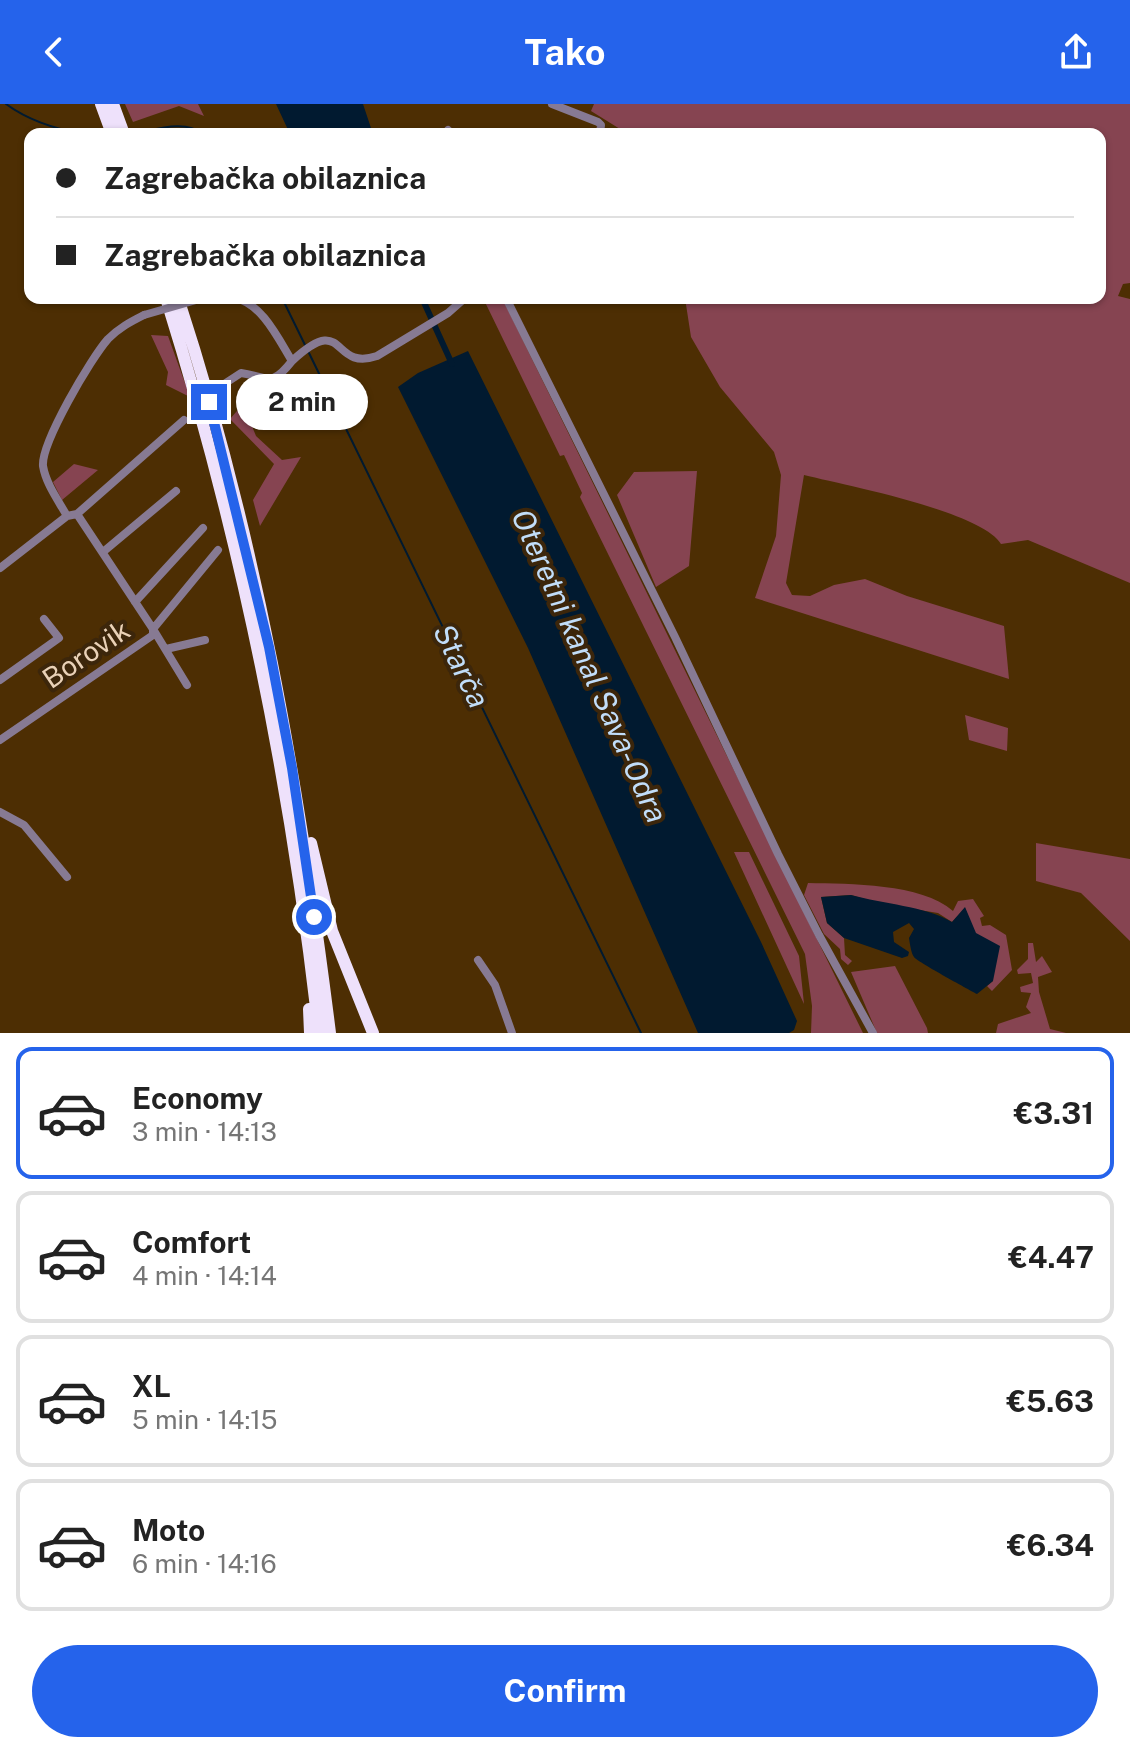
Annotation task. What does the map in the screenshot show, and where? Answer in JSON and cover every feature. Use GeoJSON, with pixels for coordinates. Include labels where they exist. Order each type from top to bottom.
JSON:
{"type":"FeatureCollection","features":[{"type":"Feature","properties":{"kind":"highway"},"geometry":{"type":"LineString","coordinates":[[101,104],[113,125]]}},
{"type":"Feature","properties":{"kind":"highway"},"geometry":{"type":"LineString","coordinates":[[113,104],[113,125]]}},
{"type":"Feature","properties":{"kind":"highway"},"geometry":{"type":"LineString","coordinates":[[168,304],[232,531],[267,691],[298,871],[319,1033]]}},
{"type":"Feature","properties":{"kind":"highway"},"geometry":{"type":"LineString","coordinates":[[180,304],[238,515],[269,647],[292,768],[330,1033]]}},
{"type":"Feature","properties":{"kind":"highway"},"geometry":{"type":"LineString","coordinates":[[292,768],[301,780],[316,872],[332,931],[373,1033]]}},
{"type":"Feature","properties":{"kind":"highway"},"geometry":{"type":"LineString","coordinates":[[298,871],[295,899],[310,1033]]}},
{"type":"Feature","properties":{"kind":"street"},"geometry":{"type":"LineString","coordinates":[[552,104],[598,122],[601,128]]}},
{"type":"Feature","properties":{"kind":"street"},"geometry":{"type":"LineString","coordinates":[[182,304],[144,315],[124,325],[107,341],[48,441],[43,463],[47,482],[103,552],[187,685]]}},
{"type":"Feature","properties":{"kind":"street"},"geometry":{"type":"LineString","coordinates":[[246,304],[268,323],[292,361]]}},
{"type":"Feature","properties":{"kind":"street"},"geometry":{"type":"LineString","coordinates":[[218,388],[241,373],[266,380],[274,379],[315,341],[330,340],[347,354],[364,360],[377,356],[456,304]]}},
{"type":"Feature","properties":{"kind":"street"},"geometry":{"type":"LineString","coordinates":[[509,304],[675,637],[778,854],[873,1033]]}},
{"type":"Feature","properties":{"kind":"street"},"geometry":{"type":"LineString","coordinates":[[0,568],[72,515],[184,420]]}},
{"type":"Feature","properties":{"kind":"street"},"geometry":{"type":"LineString","coordinates":[[103,552],[176,491]]}},
{"type":"Feature","properties":{"kind":"street"},"geometry":{"type":"LineString","coordinates":[[135,602],[203,528]]}},
{"type":"Feature","properties":{"kind":"street","name":"Borovik"},"geometry":{"type":"LineString","coordinates":[[0,740],[153,635],[153,629],[218,550]]}},
{"type":"Feature","properties":{"kind":"street"},"geometry":{"type":"LineString","coordinates":[[0,680],[59,638],[44,619]]}},
{"type":"Feature","properties":{"kind":"street"},"geometry":{"type":"LineString","coordinates":[[166,649],[205,640]]}},
{"type":"Feature","properties":{"kind":"street"},"geometry":{"type":"LineString","coordinates":[[0,812],[24,825],[67,877]]}},
{"type":"Feature","properties":{"kind":"street"},"geometry":{"type":"LineString","coordinates":[[478,960],[495,985],[512,1033]]}},
{"type":"Feature","properties":{"kind":"shaded area"},"geometry":{"type":"Polygon","coordinates":[[[125,104],[198,104],[204,116],[179,106],[133,122],[125,104]]]}},
{"type":"Feature","properties":{"kind":"shaded area"},"geometry":{"type":"Polygon","coordinates":[[[594,104],[1130,104],[1130,283],[1123,284],[1118,296],[1130,299],[1130,583],[1028,540],[1001,544],[988,532],[940,510],[804,475],[786,583],[792,595],[810,596],[834,585],[865,579],[907,596],[1004,626],[1009,679],[755,598],[776,536],[781,475],[774,452],[720,387],[691,337],[686,304],[1106,304],[1106,128],[618,128],[591,111],[594,104]]]}},
{"type":"Feature","properties":{"kind":"shaded area"},"geometry":{"type":"Polygon","coordinates":[[[486,304],[505,304],[863,1033],[811,1033],[812,1006],[805,954],[580,497],[582,493],[564,455],[560,456],[486,304]]]}},
{"type":"Feature","properties":{"kind":"shaded area"},"geometry":{"type":"Polygon","coordinates":[[[151,335],[168,336],[190,397],[166,385],[168,372],[151,335]]]}},
{"type":"Feature","properties":{"kind":"shaded area"},"geometry":{"type":"Polygon","coordinates":[[[243,404],[256,436],[282,460],[301,457],[260,526],[253,500],[274,464],[230,419],[243,404]]]}},
{"type":"Feature","properties":{"kind":"shaded area"},"geometry":{"type":"Polygon","coordinates":[[[74,464],[98,470],[62,500],[53,482],[74,464]]]}},
{"type":"Feature","properties":{"kind":"shaded area"},"geometry":{"type":"Polygon","coordinates":[[[697,471],[689,566],[656,587],[617,495],[634,472],[697,471]]]}},
{"type":"Feature","properties":{"kind":"shaded area"},"geometry":{"type":"Polygon","coordinates":[[[965,715],[1008,728],[1007,751],[969,740],[965,715]]]}},
{"type":"Feature","properties":{"kind":"shaded area"},"geometry":{"type":"Polygon","coordinates":[[[1036,843],[1130,859],[1130,941],[1081,893],[1036,881],[1036,843]]]}},
{"type":"Feature","properties":{"kind":"shaded area"},"geometry":{"type":"Polygon","coordinates":[[[734,852],[749,852],[799,956],[804,1004],[734,852]]]}},
{"type":"Feature","properties":{"kind":"shaded area"},"geometry":{"type":"Polygon","coordinates":[[[808,883],[904,890],[923,895],[953,911],[958,901],[973,899],[984,916],[980,918],[982,926],[990,925],[1006,935],[1012,970],[992,991],[987,986],[993,981],[965,908],[952,922],[938,913],[882,904],[851,895],[821,897],[827,923],[844,938],[845,955],[852,961],[848,965],[841,959],[840,949],[824,934],[804,895],[808,883]]]}},
{"type":"Feature","properties":{"kind":"shaded area"},"geometry":{"type":"Polygon","coordinates":[[[1028,943],[1033,943],[1036,962],[1042,956],[1052,972],[1038,977],[1050,1029],[1066,1033],[996,1033],[998,1024],[1031,1013],[1026,1007],[1031,993],[1021,992],[1020,987],[1033,983],[1031,973],[1018,974],[1017,970],[1028,959],[1028,943]]]}},
{"type":"Feature","properties":{"kind":"shaded area"},"geometry":{"type":"Polygon","coordinates":[[[895,966],[928,1033],[877,1033],[851,972],[895,966]]]}},
{"type":"Feature","properties":{"kind":"water"},"geometry":{"type":"Polygon","coordinates":[[[276,104],[363,104],[371,128],[287,128],[276,104]]]}},
{"type":"Feature","properties":{"kind":"water"},"geometry":{"type":"Polygon","coordinates":[[[468,351],[761,942],[797,1021],[794,1030],[789,1033],[698,1033],[528,648],[398,387],[418,373],[468,351]]]}},
{"type":"Feature","properties":{"kind":"water"},"geometry":{"type":"Polygon","coordinates":[[[851,895],[917,909],[952,922],[965,907],[976,933],[1000,946],[993,981],[977,994],[917,960],[909,938],[914,929],[909,923],[893,932],[894,942],[909,952],[902,958],[844,938],[827,923],[821,897],[851,895]]]}},
{"type":"Feature","properties":{"kind":"waterway","name":"Starča"},"geometry":{"type":"LineString","coordinates":[[6,104],[56,128]]}},
{"type":"Feature","properties":{"kind":"waterway","name":"Starča"},"geometry":{"type":"LineString","coordinates":[[158,128],[191,128]]}},
{"type":"Feature","properties":{"kind":"waterway","name":"Starča"},"geometry":{"type":"LineString","coordinates":[[285,304],[306,347]]}},
{"type":"Feature","properties":{"kind":"waterway","name":"Oteretni kanal Sava-Odra"},"geometry":{"type":"LineString","coordinates":[[425,304],[452,364]]}},
{"type":"Feature","properties":{"kind":"waterway","name":"Starča"},"geometry":{"type":"LineString","coordinates":[[309,353],[641,1033]]}},
{"type":"Feature","properties":{"kind":"route"},"geometry":{"type":"LineString","coordinates":[[209,402],[269,647],[292,768],[314,917]]}}]}
